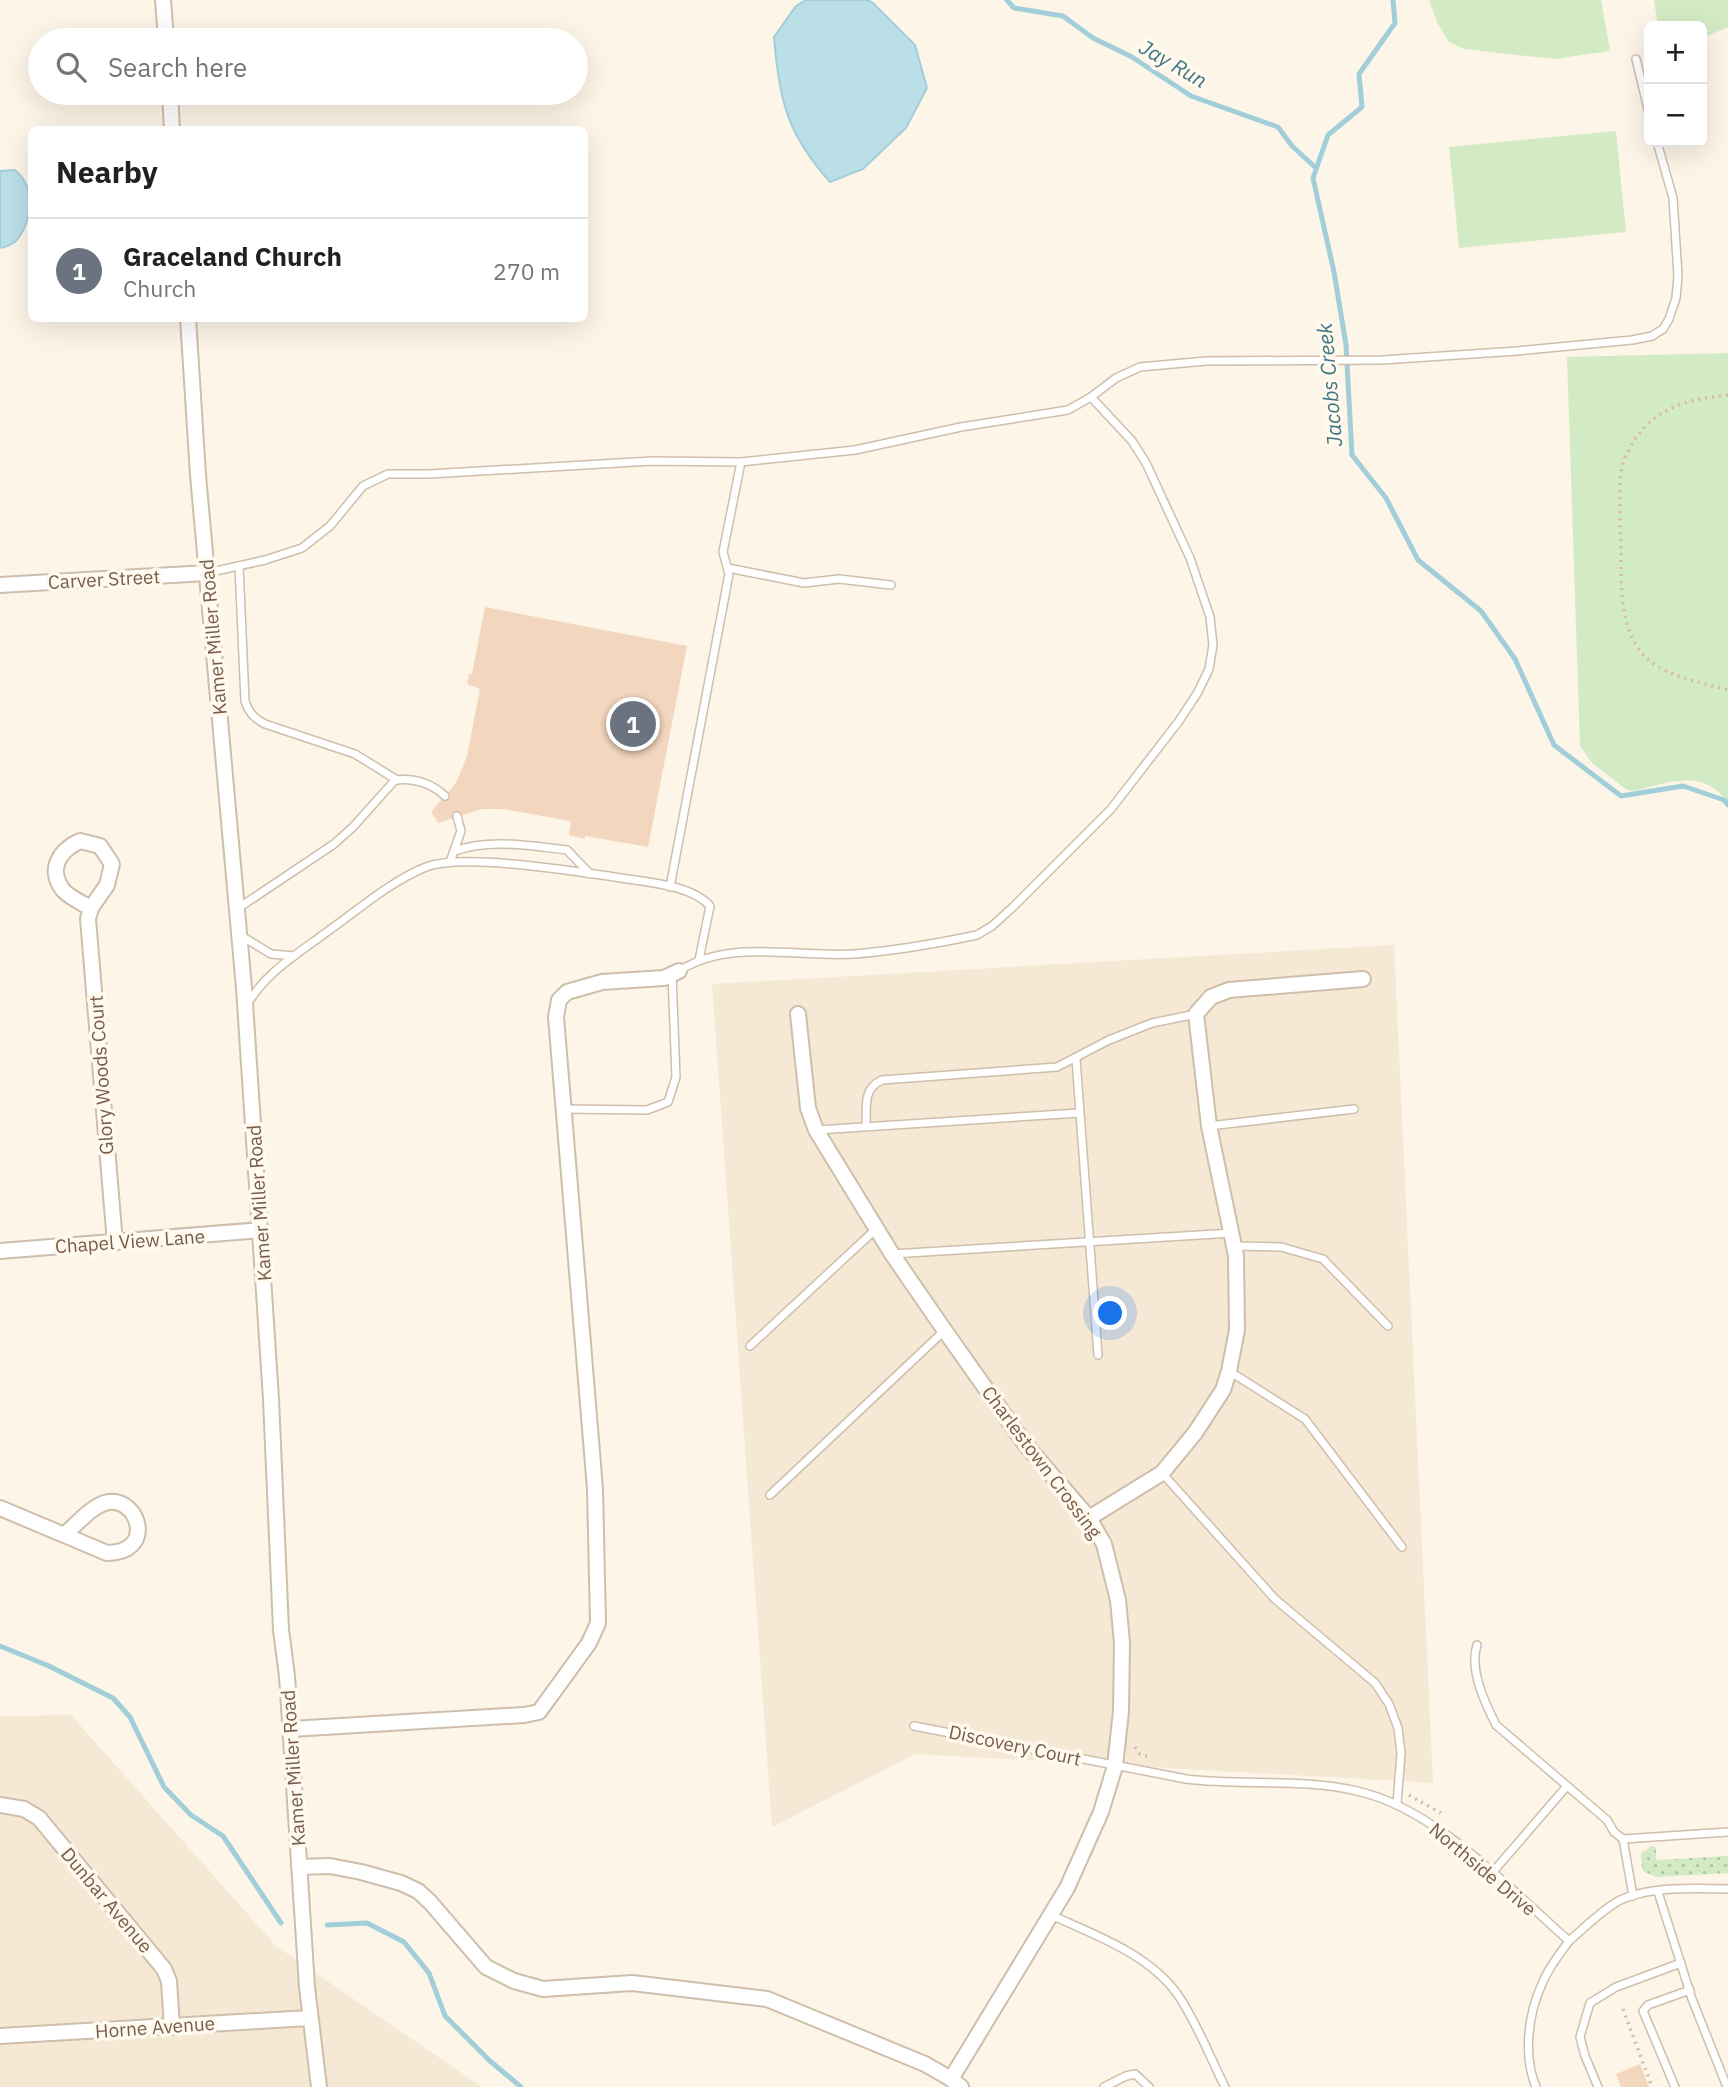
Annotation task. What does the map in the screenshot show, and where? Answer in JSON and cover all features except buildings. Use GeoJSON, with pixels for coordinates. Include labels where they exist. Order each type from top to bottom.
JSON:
{"type":"FeatureCollection","features":[{"type":"Feature","properties":{"kind":"street"},"geometry":{"type":"LineString","coordinates":[[163,0],[165,28]]}},
{"type":"Feature","properties":{"kind":"street"},"geometry":{"type":"LineString","coordinates":[[171,105],[172,126]]}},
{"type":"Feature","properties":{"kind":"street","name":"Kamer Miller Road"},"geometry":{"type":"LineString","coordinates":[[188,322],[245,1009],[272,1412],[281,1630],[310,2018],[319,2087]]}},
{"type":"Feature","properties":{"kind":"street","name":"Carver Street"},"geometry":{"type":"LineString","coordinates":[[0,585],[207,573]]}},
{"type":"Feature","properties":{"kind":"street","name":"Glory Woods Court"},"geometry":{"type":"LineString","coordinates":[[91,908],[70,896],[62,888],[58,877],[59,857],[67,847],[80,841],[100,846],[112,864],[107,885],[91,908],[88,919],[115,1243]]}},
{"type":"Feature","properties":{"kind":"street"},"geometry":{"type":"LineString","coordinates":[[290,1729],[539,1712],[590,1643],[598,1623],[595,1489],[556,1017],[559,1000],[568,992],[602,982],[664,978],[676,973]]}},
{"type":"Feature","properties":{"kind":"street"},"geometry":{"type":"LineString","coordinates":[[1089,1518],[1162,1473],[1195,1433],[1223,1390],[1229,1371],[1237,1330],[1233,1240],[1209,1126],[1196,1014],[1211,998],[1229,990],[1363,979]]}},
{"type":"Feature","properties":{"kind":"street","name":"Charlestown Crossing"},"geometry":{"type":"LineString","coordinates":[[798,1014],[808,1108],[816,1130],[892,1254],[945,1331],[1025,1444],[1089,1518],[1110,1560],[1120,1621],[1123,1687],[1115,1766],[1091,1838],[1051,1915],[952,2084]]}},
{"type":"Feature","properties":{"kind":"street","name":"Chapel View Lane"},"geometry":{"type":"LineString","coordinates":[[0,1251],[261,1230]]}},
{"type":"Feature","properties":{"kind":"street"},"geometry":{"type":"LineString","coordinates":[[0,1508],[64,1535],[107,1553],[120,1553],[130,1548],[137,1541],[138,1527],[126,1508],[109,1502],[99,1506],[64,1535]]}},
{"type":"Feature","properties":{"kind":"street","name":"Dunbar Avenue"},"geometry":{"type":"LineString","coordinates":[[0,1805],[24,1809],[39,1818],[164,1969],[169,1982],[172,2027]]}},
{"type":"Feature","properties":{"kind":"street"},"geometry":{"type":"LineString","coordinates":[[299,1867],[330,1866],[361,1871],[418,1891],[486,1967],[514,1981],[543,1989],[632,1983],[767,1998],[925,2064],[952,2084]]}},
{"type":"Feature","properties":{"kind":"street","name":"Horne Avenue"},"geometry":{"type":"LineString","coordinates":[[0,2036],[310,2018]]}},
{"type":"Feature","properties":{"kind":"lane"},"geometry":{"type":"LineString","coordinates":[[1636,60],[1644,93]]}},
{"type":"Feature","properties":{"kind":"lane"},"geometry":{"type":"LineString","coordinates":[[207,573],[302,548],[330,526],[363,486],[388,474],[652,461],[741,462],[855,450],[961,427],[1068,410],[1116,378],[1140,367],[1206,361],[1357,360],[1503,352],[1652,336],[1662,330],[1669,319],[1676,298],[1676,224],[1673,198],[1658,147]]}},
{"type":"Feature","properties":{"kind":"lane"},"geometry":{"type":"LineString","coordinates":[[563,1109],[622,1112],[647,1110],[668,1102],[676,1077],[676,973],[699,960],[714,954],[758,952],[853,954],[977,935],[992,926],[1111,809],[1179,721],[1209,669],[1213,645],[1210,617],[1190,558],[1146,463],[1132,440],[1091,397]]}},
{"type":"Feature","properties":{"kind":"lane"},"geometry":{"type":"LineString","coordinates":[[670,887],[726,592],[728,568],[723,552],[741,462]]}},
{"type":"Feature","properties":{"kind":"lane"},"geometry":{"type":"LineString","coordinates":[[239,566],[245,701],[253,717],[265,724],[355,754],[397,780]]}},
{"type":"Feature","properties":{"kind":"lane"},"geometry":{"type":"LineString","coordinates":[[728,568],[804,583],[839,579],[891,585]]}},
{"type":"Feature","properties":{"kind":"lane"},"geometry":{"type":"LineString","coordinates":[[237,909],[334,844],[353,827],[387,786],[397,780],[405,778],[423,782],[445,796]]}},
{"type":"Feature","properties":{"kind":"lane"},"geometry":{"type":"LineString","coordinates":[[450,862],[461,831],[457,816]]}},
{"type":"Feature","properties":{"kind":"lane"},"geometry":{"type":"LineString","coordinates":[[455,851],[485,844],[567,850],[590,874]]}},
{"type":"Feature","properties":{"kind":"lane"},"geometry":{"type":"LineString","coordinates":[[245,1009],[254,993],[272,972],[394,884],[428,866],[459,861],[590,874],[694,892],[710,905],[699,960]]}},
{"type":"Feature","properties":{"kind":"lane"},"geometry":{"type":"LineString","coordinates":[[239,934],[271,954],[295,956]]}},
{"type":"Feature","properties":{"kind":"lane"},"geometry":{"type":"LineString","coordinates":[[866,1126],[868,1091],[873,1084],[882,1080],[1058,1067],[1109,1040],[1152,1023],[1196,1014]]}},
{"type":"Feature","properties":{"kind":"lane"},"geometry":{"type":"LineString","coordinates":[[1076,1059],[1098,1355]]}},
{"type":"Feature","properties":{"kind":"lane"},"geometry":{"type":"LineString","coordinates":[[1209,1126],[1354,1109]]}},
{"type":"Feature","properties":{"kind":"lane"},"geometry":{"type":"LineString","coordinates":[[816,1130],[1079,1113]]}},
{"type":"Feature","properties":{"kind":"lane"},"geometry":{"type":"LineString","coordinates":[[750,1346],[876,1229]]}},
{"type":"Feature","properties":{"kind":"lane"},"geometry":{"type":"LineString","coordinates":[[892,1254],[1089,1240],[1233,1240],[1281,1247],[1323,1259],[1388,1326]]}},
{"type":"Feature","properties":{"kind":"lane"},"geometry":{"type":"LineString","coordinates":[[770,1495],[945,1331]]}},
{"type":"Feature","properties":{"kind":"lane"},"geometry":{"type":"LineString","coordinates":[[1229,1371],[1305,1419],[1402,1547]]}},
{"type":"Feature","properties":{"kind":"lane"},"geometry":{"type":"LineString","coordinates":[[1162,1473],[1275,1599],[1375,1684],[1389,1704],[1398,1728],[1401,1753],[1397,1804]]}},
{"type":"Feature","properties":{"kind":"lane"},"geometry":{"type":"LineString","coordinates":[[1477,1645],[1474,1654],[1478,1679],[1496,1725],[1606,1820],[1623,1839],[1728,1832]]}},
{"type":"Feature","properties":{"kind":"lane","name":"Discovery Court"},"geometry":{"type":"LineString","coordinates":[[914,1726],[1115,1766]]}},
{"type":"Feature","properties":{"kind":"lane","name":"Northside Drive"},"geometry":{"type":"LineString","coordinates":[[1115,1766],[1218,1783],[1326,1786],[1358,1791],[1397,1804],[1442,1832],[1569,1941]]}},
{"type":"Feature","properties":{"kind":"lane"},"geometry":{"type":"LineString","coordinates":[[1492,1873],[1567,1786]]}},
{"type":"Feature","properties":{"kind":"lane"},"geometry":{"type":"LineString","coordinates":[[1623,1839],[1633,1896]]}},
{"type":"Feature","properties":{"kind":"lane"},"geometry":{"type":"LineString","coordinates":[[1536,2087],[1529,2055],[1530,2028],[1536,1998],[1550,1968],[1569,1941],[1617,1902],[1633,1896],[1677,1888],[1728,1889]]}},
{"type":"Feature","properties":{"kind":"lane"},"geometry":{"type":"LineString","coordinates":[[1658,1892],[1690,1990],[1727,2087]]}},
{"type":"Feature","properties":{"kind":"lane"},"geometry":{"type":"LineString","coordinates":[[1051,1915],[1114,1944],[1156,1971],[1177,1993],[1225,2087]]}},
{"type":"Feature","properties":{"kind":"lane"},"geometry":{"type":"LineString","coordinates":[[1598,2087],[1580,2037],[1590,2003],[1616,1987],[1681,1963]]}},
{"type":"Feature","properties":{"kind":"lane"},"geometry":{"type":"LineString","coordinates":[[1675,2087],[1643,2011],[1648,2005],[1690,1990]]}},
{"type":"Feature","properties":{"kind":"lane"},"geometry":{"type":"LineString","coordinates":[[1104,2087],[1135,2074],[1149,2087]]}},
{"type":"Feature","properties":{"kind":"path"},"geometry":{"type":"LineString","coordinates":[[1728,395],[1679,404],[1667,408],[1652,419],[1631,445],[1623,461],[1620,501],[1623,598],[1627,622],[1635,642],[1641,652],[1661,668],[1728,690]]}},
{"type":"Feature","properties":{"kind":"path"},"geometry":{"type":"LineString","coordinates":[[1133,1739],[1136,1751],[1156,1759]]}},
{"type":"Feature","properties":{"kind":"path"},"geometry":{"type":"LineString","coordinates":[[1398,1791],[1441,1813]]}},
{"type":"Feature","properties":{"kind":"path"},"geometry":{"type":"LineString","coordinates":[[1623,2010],[1652,2087]]}},
{"type":"Feature","properties":{"kind":"shaded area"},"geometry":{"type":"Polygon","coordinates":[[[1394,945],[1433,1783],[916,1754],[772,1827],[712,984],[1394,945]]]}},
{"type":"Feature","properties":{"kind":"shaded area"},"geometry":{"type":"Polygon","coordinates":[[[71,1715],[276,1946],[482,2087],[0,2087],[0,1716],[71,1715]]]}},
{"type":"Feature","properties":{"kind":"green space"},"geometry":{"type":"Polygon","coordinates":[[[1429,0],[1601,0],[1610,51],[1554,59],[1464,49],[1449,42],[1437,22],[1429,0]]]}},
{"type":"Feature","properties":{"kind":"green space"},"geometry":{"type":"Polygon","coordinates":[[[1654,0],[1728,0],[1728,27],[1707,36],[1707,21],[1657,21],[1654,0]]]}},
{"type":"Feature","properties":{"kind":"green space"},"geometry":{"type":"Polygon","coordinates":[[[1616,131],[1626,232],[1459,248],[1449,147],[1616,131]]]}},
{"type":"Feature","properties":{"kind":"green space"},"geometry":{"type":"Polygon","coordinates":[[[1728,353],[1728,804],[1719,792],[1709,785],[1697,782],[1672,782],[1634,791],[1627,790],[1592,763],[1580,746],[1567,357],[1728,353]]]}},
{"type":"Feature","properties":{"kind":"green space"},"geometry":{"type":"Polygon","coordinates":[[[1651,1846],[1656,1847],[1656,1860],[1728,1856],[1728,1873],[1656,1877],[1642,1869],[1641,1854],[1651,1846]]]}},
{"type":"Feature","properties":{"kind":"water"},"geometry":{"type":"Polygon","coordinates":[[[806,0],[867,0],[873,3],[915,45],[927,88],[906,128],[863,169],[830,182],[815,165],[795,132],[783,98],[776,59],[774,37],[796,6],[806,0]]]}},
{"type":"Feature","properties":{"kind":"water"},"geometry":{"type":"Polygon","coordinates":[[[15,170],[28,191],[28,216],[22,232],[12,244],[2,248],[0,247],[0,171],[15,170]]]}},
{"type":"Feature","properties":{"kind":"waterway","name":"Jay Run"},"geometry":{"type":"LineString","coordinates":[[1007,0],[1014,8],[1063,16],[1093,38],[1132,57],[1191,96],[1278,127],[1292,146],[1316,168]]}},
{"type":"Feature","properties":{"kind":"waterway","name":"Jacobs Creek"},"geometry":{"type":"LineString","coordinates":[[1393,0],[1395,23],[1359,74],[1362,107],[1328,135],[1313,178],[1334,272],[1346,345],[1352,455],[1386,498],[1418,560],[1481,611],[1515,659],[1554,745],[1621,796],[1683,786],[1724,800],[1728,805]]}},
{"type":"Feature","properties":{"kind":"waterway"},"geometry":{"type":"LineString","coordinates":[[0,1646],[49,1666],[113,1698],[130,1717],[164,1787],[191,1815],[223,1836],[281,1923]]}},
{"type":"Feature","properties":{"kind":"waterway"},"geometry":{"type":"LineString","coordinates":[[327,1925],[367,1923],[404,1942],[429,1973],[445,2016],[490,2061],[521,2087]]}},
{"type":"Feature","properties":{"kind":"place","name":"Graceland Church"},"geometry":{"type":"Point","coordinates":[633,724]}}]}
